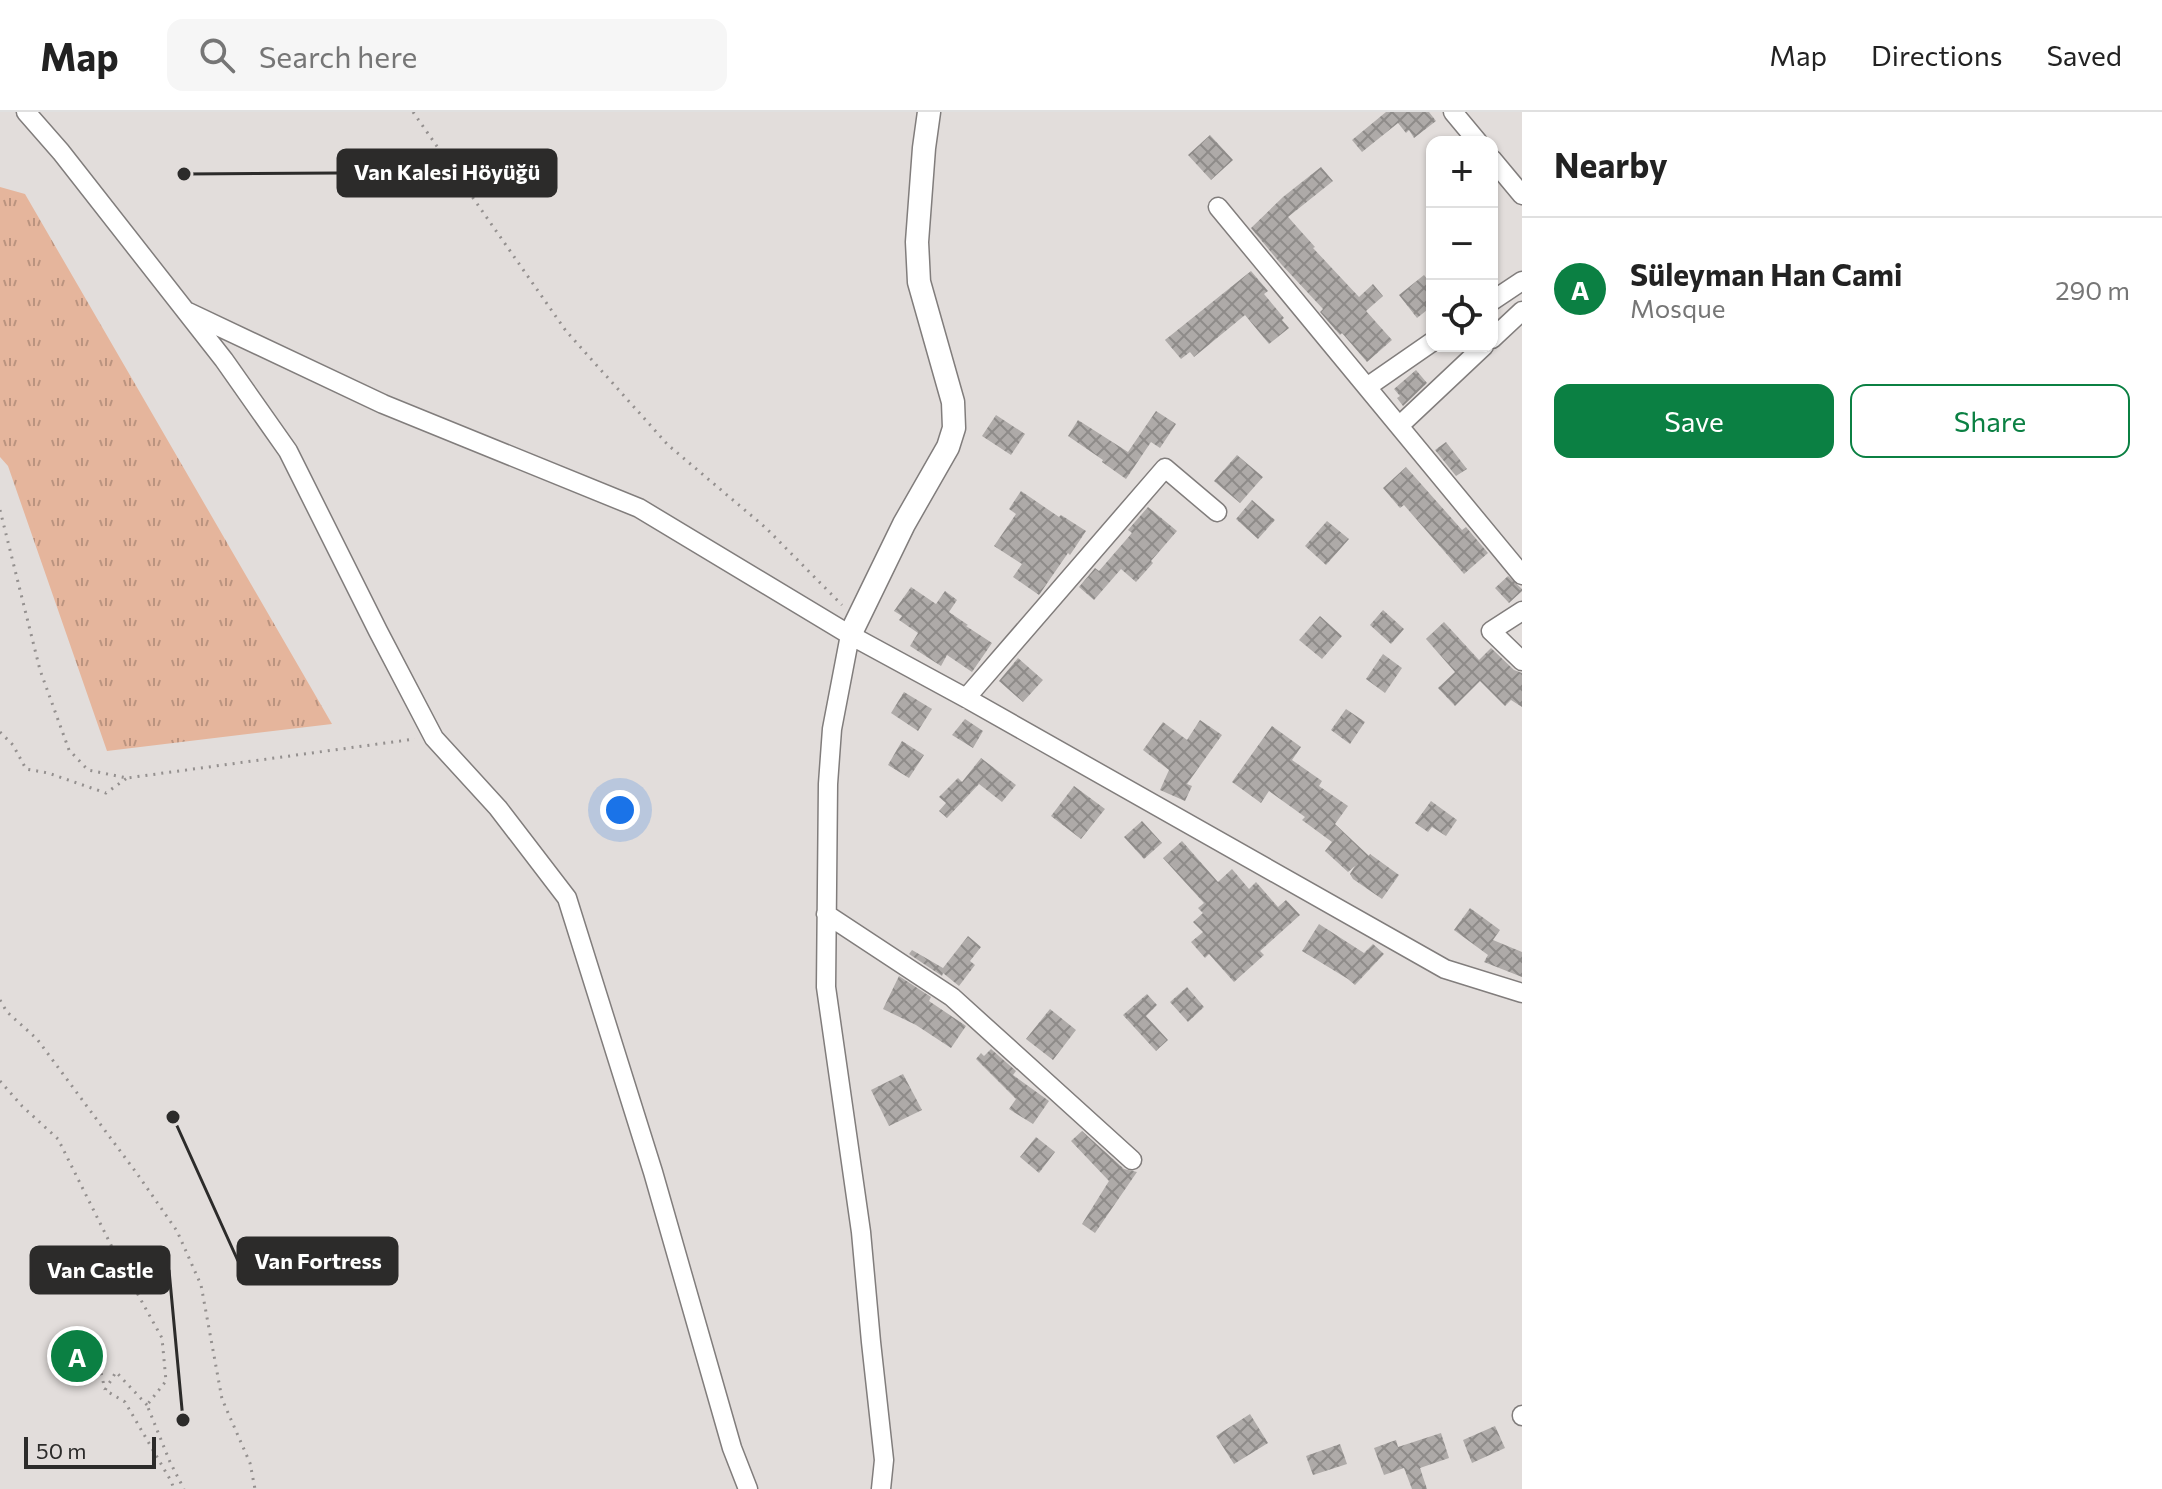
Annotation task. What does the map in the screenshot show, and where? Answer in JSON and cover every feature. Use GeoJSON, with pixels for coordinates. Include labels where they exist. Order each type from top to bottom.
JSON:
{"type":"FeatureCollection","features":[{"type":"Feature","properties":{"kind":"street"},"geometry":{"type":"LineString","coordinates":[[26,112],[224,360],[288,451],[434,738],[498,808],[567,898],[653,1172],[732,1448],[748,1489]]}},
{"type":"Feature","properties":{"kind":"street"},"geometry":{"type":"LineString","coordinates":[[881,1489],[884,1460],[861,1232],[826,987],[828,784],[832,729],[850,635],[904,524],[948,447],[954,428],[953,402],[919,282],[917,242],[929,112]]}},
{"type":"Feature","properties":{"kind":"street"},"geometry":{"type":"LineString","coordinates":[[1453,112],[1473,136]]}},
{"type":"Feature","properties":{"kind":"street"},"geometry":{"type":"LineString","coordinates":[[1498,166],[1522,195]]}},
{"type":"Feature","properties":{"kind":"street"},"geometry":{"type":"LineString","coordinates":[[1218,207],[1522,575]]}},
{"type":"Feature","properties":{"kind":"street"},"geometry":{"type":"LineString","coordinates":[[1498,297],[1522,281]]}},
{"type":"Feature","properties":{"kind":"street"},"geometry":{"type":"LineString","coordinates":[[184,311],[383,404],[639,508],[850,635],[1445,969],[1522,993]]}},
{"type":"Feature","properties":{"kind":"street"},"geometry":{"type":"LineString","coordinates":[[1498,333],[1522,311]]}},
{"type":"Feature","properties":{"kind":"street"},"geometry":{"type":"LineString","coordinates":[[1367,387],[1426,346]]}},
{"type":"Feature","properties":{"kind":"street"},"geometry":{"type":"LineString","coordinates":[[1399,426],[1478,352]]}},
{"type":"Feature","properties":{"kind":"street"},"geometry":{"type":"LineString","coordinates":[[966,698],[1165,468],[1217,512]]}},
{"type":"Feature","properties":{"kind":"street"},"geometry":{"type":"LineString","coordinates":[[1522,611],[1491,631],[1522,661]]}},
{"type":"Feature","properties":{"kind":"street"},"geometry":{"type":"LineString","coordinates":[[826,914],[952,997],[1132,1160]]}},
{"type":"Feature","properties":{"kind":"path"},"geometry":{"type":"LineString","coordinates":[[413,112],[566,331],[668,445],[766,528],[849,612],[850,635]]}},
{"type":"Feature","properties":{"kind":"path"},"geometry":{"type":"LineString","coordinates":[[0,510],[40,670],[69,750],[88,770],[127,778],[434,738]]}},
{"type":"Feature","properties":{"kind":"path"},"geometry":{"type":"LineString","coordinates":[[0,732],[13,745],[26,769],[48,773],[106,793],[127,778]]}},
{"type":"Feature","properties":{"kind":"path"},"geometry":{"type":"LineString","coordinates":[[0,1000],[7,1012],[37,1039],[177,1231],[201,1285],[222,1399],[250,1463],[255,1489]]}},
{"type":"Feature","properties":{"kind":"path"},"geometry":{"type":"LineString","coordinates":[[0,1081],[58,1139],[162,1338],[166,1381],[147,1405]]}},
{"type":"Feature","properties":{"kind":"path"},"geometry":{"type":"LineString","coordinates":[[75,1381],[51,1352],[57,1337],[80,1329],[98,1359],[105,1390],[125,1402],[174,1489],[180,1483]]}},
{"type":"Feature","properties":{"kind":"path"},"geometry":{"type":"LineString","coordinates":[[105,1390],[116,1372],[147,1405],[184,1489]]}},
{"type":"Feature","properties":{"kind":"green space"},"geometry":{"type":"Polygon","coordinates":[[[0,187],[25,194],[332,724],[107,751],[8,466],[0,457],[0,187]]]}},
{"type":"Feature","properties":{"kind":"building"},"geometry":{"type":"Polygon","coordinates":[[[1386,112],[1429,112],[1436,121],[1414,138],[1409,130],[1406,133],[1398,123],[1362,152],[1352,140],[1386,112]]]}},
{"type":"Feature","properties":{"kind":"building"},"geometry":{"type":"Polygon","coordinates":[[[1210,135],[1233,160],[1211,180],[1188,155],[1210,135]]]}},
{"type":"Feature","properties":{"kind":"building"},"geometry":{"type":"Polygon","coordinates":[[[1321,167],[1333,181],[1288,217],[1359,297],[1373,284],[1383,296],[1366,311],[1392,340],[1367,362],[1320,312],[1323,309],[1251,228],[1321,167]]]}},
{"type":"Feature","properties":{"kind":"building"},"geometry":{"type":"Polygon","coordinates":[[[1251,271],[1268,291],[1264,294],[1289,328],[1269,344],[1245,315],[1194,357],[1190,352],[1181,359],[1165,340],[1251,271]]]}},
{"type":"Feature","properties":{"kind":"building"},"geometry":{"type":"Polygon","coordinates":[[[1424,275],[1426,278],[1426,311],[1417,318],[1399,295],[1424,275]]]}},
{"type":"Feature","properties":{"kind":"building"},"geometry":{"type":"Polygon","coordinates":[[[1416,370],[1427,383],[1403,406],[1394,389],[1416,370]]]}},
{"type":"Feature","properties":{"kind":"building"},"geometry":{"type":"Polygon","coordinates":[[[1156,411],[1176,424],[1160,448],[1151,442],[1126,479],[1068,436],[1078,420],[1128,452],[1156,411]]]}},
{"type":"Feature","properties":{"kind":"building"},"geometry":{"type":"Polygon","coordinates":[[[996,415],[1025,434],[1011,455],[982,436],[996,415]]]}},
{"type":"Feature","properties":{"kind":"building"},"geometry":{"type":"Polygon","coordinates":[[[1446,442],[1467,469],[1456,476],[1435,450],[1446,442]]]}},
{"type":"Feature","properties":{"kind":"building"},"geometry":{"type":"Polygon","coordinates":[[[1237,455],[1263,477],[1240,503],[1214,481],[1237,455]]]}},
{"type":"Feature","properties":{"kind":"building"},"geometry":{"type":"Polygon","coordinates":[[[1406,467],[1462,530],[1466,527],[1488,553],[1464,574],[1404,505],[1400,508],[1383,488],[1406,467]]]}},
{"type":"Feature","properties":{"kind":"building"},"geometry":{"type":"Polygon","coordinates":[[[1021,491],[1086,531],[1039,595],[1013,577],[1022,564],[994,546],[1016,514],[1009,509],[1021,491]]]}},
{"type":"Feature","properties":{"kind":"building"},"geometry":{"type":"Polygon","coordinates":[[[1252,500],[1275,520],[1258,539],[1236,519],[1252,500]]]}},
{"type":"Feature","properties":{"kind":"building"},"geometry":{"type":"Polygon","coordinates":[[[1148,507],[1177,531],[1136,582],[1121,569],[1094,600],[1079,587],[1095,568],[1099,571],[1132,533],[1128,530],[1148,507]]]}},
{"type":"Feature","properties":{"kind":"building"},"geometry":{"type":"Polygon","coordinates":[[[1327,521],[1349,539],[1326,565],[1305,546],[1327,521]]]}},
{"type":"Feature","properties":{"kind":"building"},"geometry":{"type":"Polygon","coordinates":[[[1508,576],[1522,589],[1509,603],[1495,588],[1508,576]]]}},
{"type":"Feature","properties":{"kind":"building"},"geometry":{"type":"Polygon","coordinates":[[[911,587],[936,604],[945,591],[957,600],[949,612],[992,643],[972,672],[947,655],[941,666],[910,646],[918,633],[899,620],[902,616],[894,611],[911,587]]]}},
{"type":"Feature","properties":{"kind":"building"},"geometry":{"type":"Polygon","coordinates":[[[1383,610],[1404,629],[1391,644],[1370,625],[1383,610]]]}},
{"type":"Feature","properties":{"kind":"building"},"geometry":{"type":"Polygon","coordinates":[[[1320,616],[1342,636],[1322,659],[1299,640],[1320,616]]]}},
{"type":"Feature","properties":{"kind":"building"},"geometry":{"type":"Polygon","coordinates":[[[1444,622],[1479,660],[1491,648],[1514,670],[1522,673],[1522,707],[1511,700],[1505,706],[1480,681],[1455,706],[1438,688],[1455,672],[1426,639],[1444,622]]]}},
{"type":"Feature","properties":{"kind":"building"},"geometry":{"type":"Polygon","coordinates":[[[1383,654],[1402,668],[1385,693],[1366,679],[1383,654]]]}},
{"type":"Feature","properties":{"kind":"building"},"geometry":{"type":"Polygon","coordinates":[[[1018,658],[1043,680],[1023,702],[999,681],[1018,658]]]}},
{"type":"Feature","properties":{"kind":"building"},"geometry":{"type":"Polygon","coordinates":[[[904,692],[932,709],[918,731],[891,713],[904,692]]]}},
{"type":"Feature","properties":{"kind":"building"},"geometry":{"type":"Polygon","coordinates":[[[1346,709],[1365,722],[1350,744],[1331,730],[1346,709]]]}},
{"type":"Feature","properties":{"kind":"building"},"geometry":{"type":"Polygon","coordinates":[[[965,719],[983,731],[973,748],[952,735],[965,719]]]}},
{"type":"Feature","properties":{"kind":"building"},"geometry":{"type":"Polygon","coordinates":[[[1200,720],[1222,735],[1187,784],[1192,786],[1185,801],[1160,790],[1169,770],[1143,750],[1163,722],[1187,740],[1200,720]]]}},
{"type":"Feature","properties":{"kind":"building"},"geometry":{"type":"Polygon","coordinates":[[[1272,726],[1301,747],[1292,760],[1322,781],[1319,786],[1348,806],[1335,824],[1369,856],[1399,875],[1382,899],[1353,879],[1350,874],[1355,866],[1348,872],[1325,851],[1332,842],[1302,820],[1305,817],[1269,791],[1261,803],[1232,782],[1272,726]]]}},
{"type":"Feature","properties":{"kind":"building"},"geometry":{"type":"Polygon","coordinates":[[[902,741],[924,755],[909,778],[888,765],[902,741]]]}},
{"type":"Feature","properties":{"kind":"building"},"geometry":{"type":"Polygon","coordinates":[[[981,758],[1016,785],[1002,802],[979,784],[947,818],[939,811],[946,803],[939,797],[958,778],[962,782],[981,758]]]}},
{"type":"Feature","properties":{"kind":"building"},"geometry":{"type":"Polygon","coordinates":[[[1074,786],[1105,809],[1081,839],[1051,816],[1074,786]]]}},
{"type":"Feature","properties":{"kind":"building"},"geometry":{"type":"Polygon","coordinates":[[[1431,801],[1457,820],[1446,836],[1432,827],[1428,832],[1415,823],[1431,801]]]}},
{"type":"Feature","properties":{"kind":"building"},"geometry":{"type":"Polygon","coordinates":[[[1142,821],[1162,843],[1144,859],[1124,837],[1142,821]]]}},
{"type":"Feature","properties":{"kind":"building"},"geometry":{"type":"Polygon","coordinates":[[[1182,841],[1218,882],[1232,869],[1249,889],[1256,882],[1278,907],[1286,900],[1300,915],[1260,951],[1264,955],[1234,982],[1209,954],[1205,958],[1191,942],[1203,932],[1193,922],[1203,913],[1198,908],[1204,903],[1163,858],[1182,841]]]}},
{"type":"Feature","properties":{"kind":"building"},"geometry":{"type":"Polygon","coordinates":[[[1470,908],[1500,930],[1493,940],[1522,952],[1522,977],[1484,962],[1488,955],[1454,930],[1470,908]]]}},
{"type":"Feature","properties":{"kind":"building"},"geometry":{"type":"Polygon","coordinates":[[[1319,924],[1364,953],[1373,944],[1384,954],[1355,985],[1302,951],[1319,924]]]}},
{"type":"Feature","properties":{"kind":"building"},"geometry":{"type":"Polygon","coordinates":[[[968,936],[981,947],[970,961],[975,965],[959,986],[909,954],[912,950],[943,968],[968,936]]]}},
{"type":"Feature","properties":{"kind":"building"},"geometry":{"type":"Polygon","coordinates":[[[899,976],[966,1026],[951,1048],[916,1025],[883,1009],[899,976]]]}},
{"type":"Feature","properties":{"kind":"building"},"geometry":{"type":"Polygon","coordinates":[[[1187,987],[1204,1007],[1188,1022],[1170,1002],[1187,987]]]}},
{"type":"Feature","properties":{"kind":"building"},"geometry":{"type":"Polygon","coordinates":[[[1147,994],[1157,1005],[1146,1016],[1168,1040],[1156,1051],[1123,1015],[1147,994]]]}},
{"type":"Feature","properties":{"kind":"building"},"geometry":{"type":"Polygon","coordinates":[[[1050,1009],[1076,1030],[1053,1060],[1026,1039],[1050,1009]]]}},
{"type":"Feature","properties":{"kind":"building"},"geometry":{"type":"Polygon","coordinates":[[[991,1049],[1016,1071],[1013,1075],[1049,1101],[1033,1124],[1009,1109],[1016,1099],[976,1059],[991,1049]]]}},
{"type":"Feature","properties":{"kind":"building"},"geometry":{"type":"Polygon","coordinates":[[[903,1074],[922,1110],[889,1126],[871,1090],[903,1074]]]}},
{"type":"Feature","properties":{"kind":"building"},"geometry":{"type":"Polygon","coordinates":[[[1082,1131],[1124,1169],[1137,1172],[1095,1233],[1082,1224],[1109,1181],[1071,1141],[1082,1131]]]}},
{"type":"Feature","properties":{"kind":"building"},"geometry":{"type":"Polygon","coordinates":[[[1036,1137],[1055,1152],[1039,1173],[1020,1157],[1036,1137]]]}},
{"type":"Feature","properties":{"kind":"building"},"geometry":{"type":"Polygon","coordinates":[[[78,1333],[96,1366],[72,1374],[59,1347],[78,1333]]]}},
{"type":"Feature","properties":{"kind":"building"},"geometry":{"type":"Polygon","coordinates":[[[1250,1414],[1268,1443],[1234,1464],[1216,1436],[1250,1414]]]}},
{"type":"Feature","properties":{"kind":"building"},"geometry":{"type":"Polygon","coordinates":[[[1495,1426],[1505,1448],[1472,1463],[1463,1440],[1495,1426]]]}},
{"type":"Feature","properties":{"kind":"building"},"geometry":{"type":"Polygon","coordinates":[[[1441,1433],[1449,1458],[1420,1468],[1427,1489],[1412,1489],[1404,1468],[1384,1475],[1374,1448],[1396,1440],[1398,1447],[1441,1433]]]}},
{"type":"Feature","properties":{"kind":"building"},"geometry":{"type":"Polygon","coordinates":[[[1340,1444],[1347,1464],[1313,1475],[1306,1456],[1340,1444]]]}},
{"type":"Feature","properties":{"kind":"place","name":"Van Kalesi Höyüğü"},"geometry":{"type":"Point","coordinates":[184,174]}},
{"type":"Feature","properties":{"kind":"place","name":"Van Fortress"},"geometry":{"type":"Point","coordinates":[173,1117]}},
{"type":"Feature","properties":{"kind":"place","name":"Süleyman Han Cami"},"geometry":{"type":"Point","coordinates":[77,1356]}},
{"type":"Feature","properties":{"kind":"place","name":"Van Castle"},"geometry":{"type":"Point","coordinates":[183,1420]}}]}
